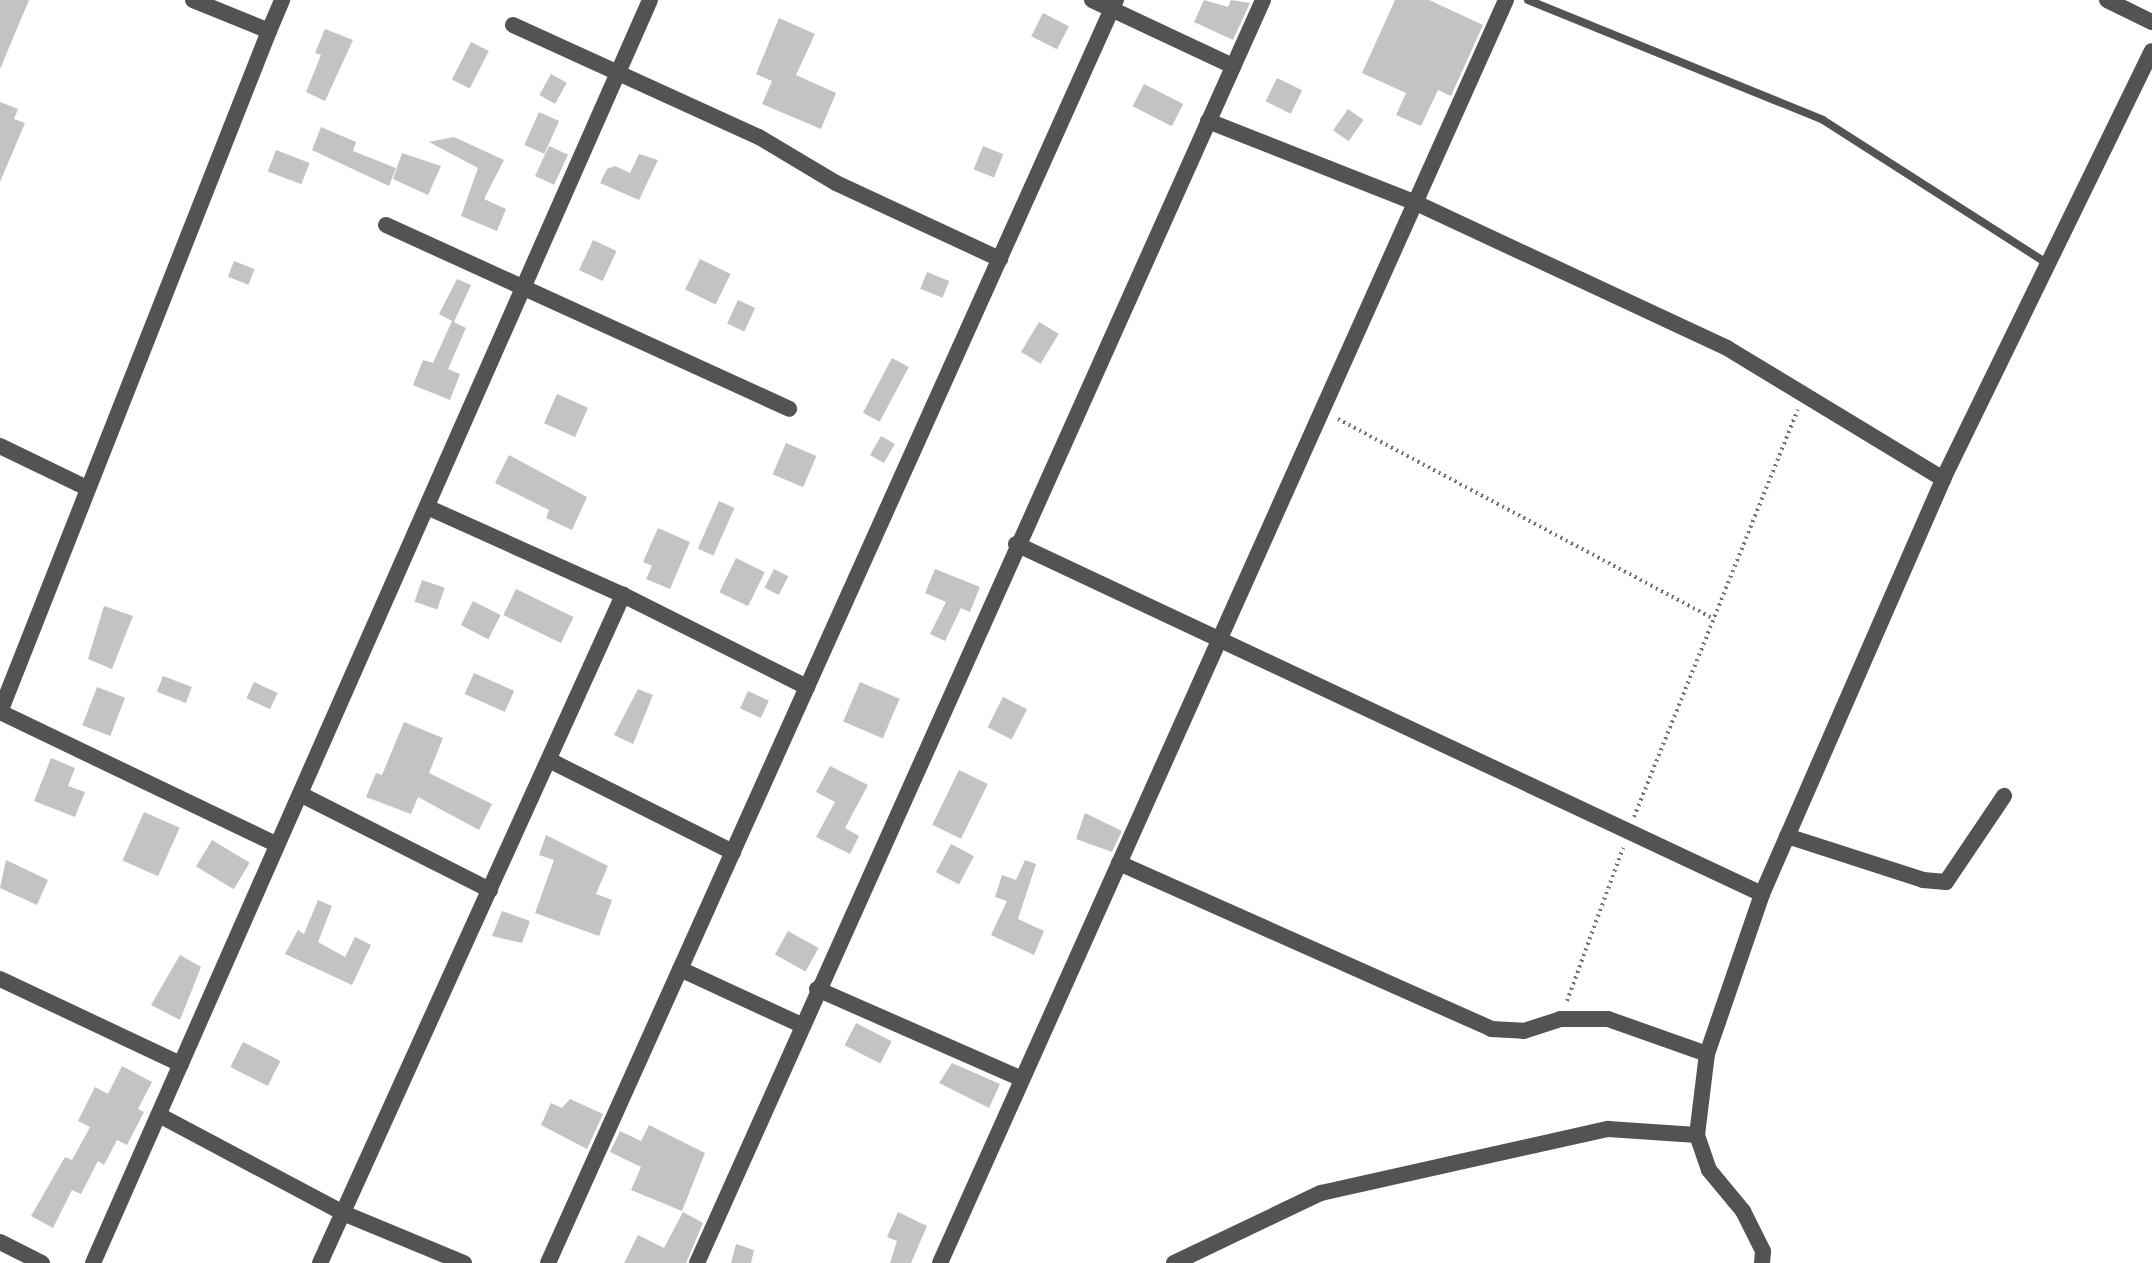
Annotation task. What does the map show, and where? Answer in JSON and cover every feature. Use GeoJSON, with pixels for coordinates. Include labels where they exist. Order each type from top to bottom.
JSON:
{"type":"FeatureCollection","features":[{"type":"Feature","properties":{"kind":"street"},"geometry":{"type":"LineString","coordinates":[[193,0],[269,31]]}},
{"type":"Feature","properties":{"kind":"street"},"geometry":{"type":"LineString","coordinates":[[277,845],[0,712],[85,487],[282,0]]}},
{"type":"Feature","properties":{"kind":"street"},"geometry":{"type":"LineString","coordinates":[[93,1263],[527,288],[650,0]]}},
{"type":"Feature","properties":{"kind":"street"},"geometry":{"type":"LineString","coordinates":[[1092,0],[1114,4],[1233,66]]}},
{"type":"Feature","properties":{"kind":"street"},"geometry":{"type":"LineString","coordinates":[[697,1263],[1016,544],[1263,0]]}},
{"type":"Feature","properties":{"kind":"street"},"geometry":{"type":"LineString","coordinates":[[940,1263],[1506,0]]}},
{"type":"Feature","properties":{"kind":"street"},"geometry":{"type":"LineString","coordinates":[[2107,0],[2152,22]]}},
{"type":"Feature","properties":{"kind":"street"},"geometry":{"type":"LineString","coordinates":[[548,1263],[1114,4]]}},
{"type":"Feature","properties":{"kind":"street"},"geometry":{"type":"LineString","coordinates":[[513,25],[759,137],[836,183],[1000,259]]}},
{"type":"Feature","properties":{"kind":"street"},"geometry":{"type":"LineString","coordinates":[[1762,1263],[1763,1251],[1743,1211],[1709,1170],[1697,1135],[1707,1054],[1762,894],[1943,479],[2152,51]]}},
{"type":"Feature","properties":{"kind":"street"},"geometry":{"type":"LineString","coordinates":[[1208,121],[1414,202],[1727,348],[1943,479]]}},
{"type":"Feature","properties":{"kind":"street"},"geometry":{"type":"LineString","coordinates":[[386,225],[789,409]]}},
{"type":"Feature","properties":{"kind":"street"},"geometry":{"type":"LineString","coordinates":[[0,446],[85,487]]}},
{"type":"Feature","properties":{"kind":"street"},"geometry":{"type":"LineString","coordinates":[[427,507],[623,595],[807,687]]}},
{"type":"Feature","properties":{"kind":"street"},"geometry":{"type":"LineString","coordinates":[[1016,544],[1762,894]]}},
{"type":"Feature","properties":{"kind":"street"},"geometry":{"type":"LineString","coordinates":[[320,1263],[623,595]]}},
{"type":"Feature","properties":{"kind":"street"},"geometry":{"type":"LineString","coordinates":[[549,760],[733,852]]}},
{"type":"Feature","properties":{"kind":"street"},"geometry":{"type":"LineString","coordinates":[[300,794],[490,890]]}},
{"type":"Feature","properties":{"kind":"street"},"geometry":{"type":"LineString","coordinates":[[1787,836],[1923,880],[1946,882],[2004,796]]}},
{"type":"Feature","properties":{"kind":"street"},"geometry":{"type":"LineString","coordinates":[[1119,863],[1491,1029],[1524,1031],[1560,1019],[1608,1019],[1707,1054]]}},
{"type":"Feature","properties":{"kind":"street"},"geometry":{"type":"LineString","coordinates":[[680,969],[801,1025]]}},
{"type":"Feature","properties":{"kind":"street"},"geometry":{"type":"LineString","coordinates":[[0,979],[181,1064]]}},
{"type":"Feature","properties":{"kind":"street"},"geometry":{"type":"LineString","coordinates":[[817,989],[1022,1079]]}},
{"type":"Feature","properties":{"kind":"street"},"geometry":{"type":"LineString","coordinates":[[159,1115],[343,1213],[464,1263]]}},
{"type":"Feature","properties":{"kind":"street"},"geometry":{"type":"LineString","coordinates":[[1174,1263],[1321,1193],[1608,1129],[1697,1135]]}},
{"type":"Feature","properties":{"kind":"street"},"geometry":{"type":"LineString","coordinates":[[0,1242],[42,1263]]}},
{"type":"Feature","properties":{"kind":"lane"},"geometry":{"type":"LineString","coordinates":[[1528,0],[1823,120],[2048,264]]}},
{"type":"Feature","properties":{"kind":"path"},"geometry":{"type":"LineString","coordinates":[[1560,1019],[1629,831],[1804,394]]}},
{"type":"Feature","properties":{"kind":"path"},"geometry":{"type":"LineString","coordinates":[[1322,410],[1714,619]]}},
{"type":"Feature","properties":{"kind":"building"},"geometry":{"type":"Polygon","coordinates":[[[0,0],[29,0],[0,69],[0,0]]]}},
{"type":"Feature","properties":{"kind":"building"},"geometry":{"type":"Polygon","coordinates":[[[1204,0],[1228,7],[1231,0],[1250,3],[1233,40],[1194,22],[1204,0]]]}},
{"type":"Feature","properties":{"kind":"building"},"geometry":{"type":"Polygon","coordinates":[[[1395,0],[1429,0],[1483,25],[1451,96],[1438,90],[1421,126],[1396,115],[1406,93],[1362,73],[1395,0]]]}},
{"type":"Feature","properties":{"kind":"building"},"geometry":{"type":"Polygon","coordinates":[[[1043,13],[1069,26],[1057,49],[1031,36],[1043,13]]]}},
{"type":"Feature","properties":{"kind":"building"},"geometry":{"type":"Polygon","coordinates":[[[779,18],[815,34],[796,75],[836,93],[821,129],[762,104],[772,81],[756,74],[779,18]]]}},
{"type":"Feature","properties":{"kind":"building"},"geometry":{"type":"Polygon","coordinates":[[[325,29],[353,40],[325,101],[306,92],[321,55],[315,53],[325,29]]]}},
{"type":"Feature","properties":{"kind":"building"},"geometry":{"type":"Polygon","coordinates":[[[471,42],[489,51],[470,89],[452,79],[471,42]]]}},
{"type":"Feature","properties":{"kind":"building"},"geometry":{"type":"Polygon","coordinates":[[[551,74],[567,83],[555,104],[539,95],[551,74]]]}},
{"type":"Feature","properties":{"kind":"building"},"geometry":{"type":"Polygon","coordinates":[[[1277,78],[1302,90],[1291,114],[1266,101],[1277,78]]]}},
{"type":"Feature","properties":{"kind":"building"},"geometry":{"type":"Polygon","coordinates":[[[1144,84],[1183,104],[1172,126],[1133,106],[1144,84]]]}},
{"type":"Feature","properties":{"kind":"building"},"geometry":{"type":"Polygon","coordinates":[[[0,102],[18,109],[14,119],[25,123],[0,182],[0,102]]]}},
{"type":"Feature","properties":{"kind":"building"},"geometry":{"type":"Polygon","coordinates":[[[1348,109],[1364,120],[1349,141],[1333,130],[1348,109]]]}},
{"type":"Feature","properties":{"kind":"building"},"geometry":{"type":"Polygon","coordinates":[[[539,112],[559,121],[544,154],[524,145],[539,112]]]}},
{"type":"Feature","properties":{"kind":"building"},"geometry":{"type":"Polygon","coordinates":[[[321,127],[356,142],[353,151],[396,168],[389,186],[312,150],[321,127]]]}},
{"type":"Feature","properties":{"kind":"building"},"geometry":{"type":"Polygon","coordinates":[[[454,137],[504,160],[484,199],[506,209],[497,231],[461,216],[478,168],[429,142],[454,137]]]}},
{"type":"Feature","properties":{"kind":"building"},"geometry":{"type":"Polygon","coordinates":[[[549,146],[568,155],[554,185],[535,176],[549,146]]]}},
{"type":"Feature","properties":{"kind":"building"},"geometry":{"type":"Polygon","coordinates":[[[983,146],[1003,154],[994,177],[974,169],[983,146]]]}},
{"type":"Feature","properties":{"kind":"building"},"geometry":{"type":"Polygon","coordinates":[[[276,150],[310,163],[301,184],[268,171],[276,150]]]}},
{"type":"Feature","properties":{"kind":"building"},"geometry":{"type":"Polygon","coordinates":[[[402,153],[441,166],[428,195],[393,179],[402,153]]]}},
{"type":"Feature","properties":{"kind":"building"},"geometry":{"type":"Polygon","coordinates":[[[639,154],[658,160],[639,200],[600,183],[607,169],[615,166],[630,173],[639,154]]]}},
{"type":"Feature","properties":{"kind":"building"},"geometry":{"type":"Polygon","coordinates":[[[593,240],[617,251],[603,281],[579,270],[593,240]]]}},
{"type":"Feature","properties":{"kind":"building"},"geometry":{"type":"Polygon","coordinates":[[[700,259],[731,274],[716,304],[685,290],[700,259]]]}},
{"type":"Feature","properties":{"kind":"building"},"geometry":{"type":"Polygon","coordinates":[[[234,261],[255,269],[248,285],[228,277],[234,261]]]}},
{"type":"Feature","properties":{"kind":"building"},"geometry":{"type":"Polygon","coordinates":[[[927,272],[949,281],[943,298],[920,289],[927,272]]]}},
{"type":"Feature","properties":{"kind":"building"},"geometry":{"type":"Polygon","coordinates":[[[457,279],[471,285],[454,322],[466,328],[448,369],[460,374],[450,400],[413,385],[423,360],[433,363],[452,321],[439,314],[457,279]]]}},
{"type":"Feature","properties":{"kind":"building"},"geometry":{"type":"Polygon","coordinates":[[[738,300],[755,308],[744,332],[727,324],[738,300]]]}},
{"type":"Feature","properties":{"kind":"building"},"geometry":{"type":"Polygon","coordinates":[[[1039,322],[1059,334],[1041,364],[1021,352],[1039,322]]]}},
{"type":"Feature","properties":{"kind":"building"},"geometry":{"type":"Polygon","coordinates":[[[892,358],[909,367],[880,422],[863,413],[892,358]]]}},
{"type":"Feature","properties":{"kind":"building"},"geometry":{"type":"Polygon","coordinates":[[[557,394],[588,408],[575,437],[544,423],[557,394]]]}},
{"type":"Feature","properties":{"kind":"building"},"geometry":{"type":"Polygon","coordinates":[[[881,436],[895,444],[884,463],[870,455],[881,436]]]}},
{"type":"Feature","properties":{"kind":"building"},"geometry":{"type":"Polygon","coordinates":[[[786,443],[816,456],[803,487],[773,474],[786,443]]]}},
{"type":"Feature","properties":{"kind":"building"},"geometry":{"type":"Polygon","coordinates":[[[509,455],[587,497],[572,530],[546,518],[549,510],[495,483],[509,455]]]}},
{"type":"Feature","properties":{"kind":"building"},"geometry":{"type":"Polygon","coordinates":[[[719,501],[735,508],[713,555],[698,549],[719,501]]]}},
{"type":"Feature","properties":{"kind":"building"},"geometry":{"type":"Polygon","coordinates":[[[658,528],[690,542],[670,589],[646,579],[652,566],[643,562],[658,528]]]}},
{"type":"Feature","properties":{"kind":"building"},"geometry":{"type":"Polygon","coordinates":[[[736,558],[765,572],[748,606],[719,592],[736,558]]]}},
{"type":"Feature","properties":{"kind":"building"},"geometry":{"type":"Polygon","coordinates":[[[774,569],[788,576],[779,595],[764,588],[774,569]]]}},
{"type":"Feature","properties":{"kind":"building"},"geometry":{"type":"Polygon","coordinates":[[[935,569],[980,587],[970,612],[961,608],[945,641],[930,634],[946,602],[925,593],[935,569]]]}},
{"type":"Feature","properties":{"kind":"building"},"geometry":{"type":"Polygon","coordinates":[[[422,580],[445,588],[437,610],[415,602],[422,580]]]}},
{"type":"Feature","properties":{"kind":"building"},"geometry":{"type":"Polygon","coordinates":[[[516,589],[574,617],[561,643],[503,615],[516,589]]]}},
{"type":"Feature","properties":{"kind":"building"},"geometry":{"type":"Polygon","coordinates":[[[473,601],[501,615],[488,639],[461,625],[473,601]]]}},
{"type":"Feature","properties":{"kind":"building"},"geometry":{"type":"Polygon","coordinates":[[[104,606],[133,616],[112,669],[88,659],[104,606]]]}},
{"type":"Feature","properties":{"kind":"building"},"geometry":{"type":"Polygon","coordinates":[[[474,673],[514,691],[505,712],[465,694],[474,673]]]}},
{"type":"Feature","properties":{"kind":"building"},"geometry":{"type":"Polygon","coordinates":[[[163,676],[192,687],[186,703],[157,692],[163,676]]]}},
{"type":"Feature","properties":{"kind":"building"},"geometry":{"type":"Polygon","coordinates":[[[254,682],[278,693],[270,709],[246,698],[254,682]]]}},
{"type":"Feature","properties":{"kind":"building"},"geometry":{"type":"Polygon","coordinates":[[[860,682],[900,699],[883,738],[843,722],[860,682]]]}},
{"type":"Feature","properties":{"kind":"building"},"geometry":{"type":"Polygon","coordinates":[[[97,687],[125,698],[110,736],[82,725],[97,687]]]}},
{"type":"Feature","properties":{"kind":"building"},"geometry":{"type":"Polygon","coordinates":[[[638,689],[653,695],[633,744],[614,735],[638,689]]]}},
{"type":"Feature","properties":{"kind":"building"},"geometry":{"type":"Polygon","coordinates":[[[748,691],[769,701],[761,718],[740,708],[748,691]]]}},
{"type":"Feature","properties":{"kind":"building"},"geometry":{"type":"Polygon","coordinates":[[[1003,697],[1027,709],[1012,740],[988,727],[1003,697]]]}},
{"type":"Feature","properties":{"kind":"building"},"geometry":{"type":"Polygon","coordinates":[[[404,722],[443,738],[429,773],[492,804],[479,830],[418,797],[411,814],[366,797],[376,773],[382,775],[404,722]]]}},
{"type":"Feature","properties":{"kind":"building"},"geometry":{"type":"Polygon","coordinates":[[[51,758],[75,768],[68,786],[85,792],[75,817],[34,801],[51,758]]]}},
{"type":"Feature","properties":{"kind":"building"},"geometry":{"type":"Polygon","coordinates":[[[830,766],[868,785],[845,828],[859,836],[850,854],[816,837],[835,802],[816,792],[830,766]]]}},
{"type":"Feature","properties":{"kind":"building"},"geometry":{"type":"Polygon","coordinates":[[[959,770],[988,784],[961,839],[932,825],[959,770]]]}},
{"type":"Feature","properties":{"kind":"building"},"geometry":{"type":"Polygon","coordinates":[[[144,812],[180,828],[158,876],[122,860],[144,812]]]}},
{"type":"Feature","properties":{"kind":"building"},"geometry":{"type":"Polygon","coordinates":[[[1085,813],[1122,831],[1112,852],[1076,839],[1085,813]]]}},
{"type":"Feature","properties":{"kind":"building"},"geometry":{"type":"Polygon","coordinates":[[[546,835],[608,866],[596,894],[612,900],[599,936],[535,913],[554,860],[539,855],[546,835]]]}},
{"type":"Feature","properties":{"kind":"building"},"geometry":{"type":"Polygon","coordinates":[[[212,840],[250,863],[234,889],[196,867],[212,840]]]}},
{"type":"Feature","properties":{"kind":"building"},"geometry":{"type":"Polygon","coordinates":[[[951,844],[974,856],[959,884],[936,872],[951,844]]]}},
{"type":"Feature","properties":{"kind":"building"},"geometry":{"type":"Polygon","coordinates":[[[6,860],[48,880],[37,905],[0,888],[6,860]]]}},
{"type":"Feature","properties":{"kind":"building"},"geometry":{"type":"Polygon","coordinates":[[[1025,860],[1036,864],[1018,919],[1044,931],[1034,955],[991,935],[1007,901],[995,897],[1002,875],[1016,880],[1025,860]]]}},
{"type":"Feature","properties":{"kind":"building"},"geometry":{"type":"Polygon","coordinates":[[[318,900],[332,906],[318,942],[345,957],[355,937],[371,945],[352,985],[285,954],[298,930],[304,934],[318,900]]]}},
{"type":"Feature","properties":{"kind":"building"},"geometry":{"type":"Polygon","coordinates":[[[502,911],[530,921],[522,943],[492,936],[502,911]]]}},
{"type":"Feature","properties":{"kind":"building"},"geometry":{"type":"Polygon","coordinates":[[[788,931],[819,948],[806,972],[775,955],[788,931]]]}},
{"type":"Feature","properties":{"kind":"building"},"geometry":{"type":"Polygon","coordinates":[[[180,955],[201,967],[180,1020],[151,1005],[180,955]]]}},
{"type":"Feature","properties":{"kind":"building"},"geometry":{"type":"Polygon","coordinates":[[[856,1023],[892,1041],[880,1063],[845,1045],[856,1023]]]}},
{"type":"Feature","properties":{"kind":"building"},"geometry":{"type":"Polygon","coordinates":[[[243,1042],[280,1061],[268,1086],[230,1067],[243,1042]]]}},
{"type":"Feature","properties":{"kind":"building"},"geometry":{"type":"Polygon","coordinates":[[[952,1063],[1000,1084],[989,1108],[939,1083],[952,1063]]]}},
{"type":"Feature","properties":{"kind":"building"},"geometry":{"type":"Polygon","coordinates":[[[122,1066],[152,1082],[138,1109],[144,1112],[127,1145],[117,1140],[104,1165],[98,1161],[81,1194],[72,1190],[53,1228],[31,1216],[65,1157],[72,1160],[90,1127],[78,1121],[95,1087],[108,1094],[122,1066]]]}},
{"type":"Feature","properties":{"kind":"building"},"geometry":{"type":"Polygon","coordinates":[[[570,1099],[603,1114],[587,1149],[541,1125],[551,1103],[562,1108],[570,1099]]]}},
{"type":"Feature","properties":{"kind":"building"},"geometry":{"type":"Polygon","coordinates":[[[649,1125],[705,1153],[682,1211],[631,1190],[641,1167],[610,1152],[620,1131],[641,1141],[649,1125]]]}},
{"type":"Feature","properties":{"kind":"building"},"geometry":{"type":"Polygon","coordinates":[[[683,1212],[703,1223],[686,1263],[624,1263],[638,1235],[664,1248],[683,1212]]]}},
{"type":"Feature","properties":{"kind":"building"},"geometry":{"type":"Polygon","coordinates":[[[898,1212],[927,1226],[911,1263],[890,1263],[897,1241],[887,1237],[898,1212]]]}},
{"type":"Feature","properties":{"kind":"building"},"geometry":{"type":"Polygon","coordinates":[[[736,1244],[754,1250],[751,1263],[731,1263],[736,1244]]]}}]}
